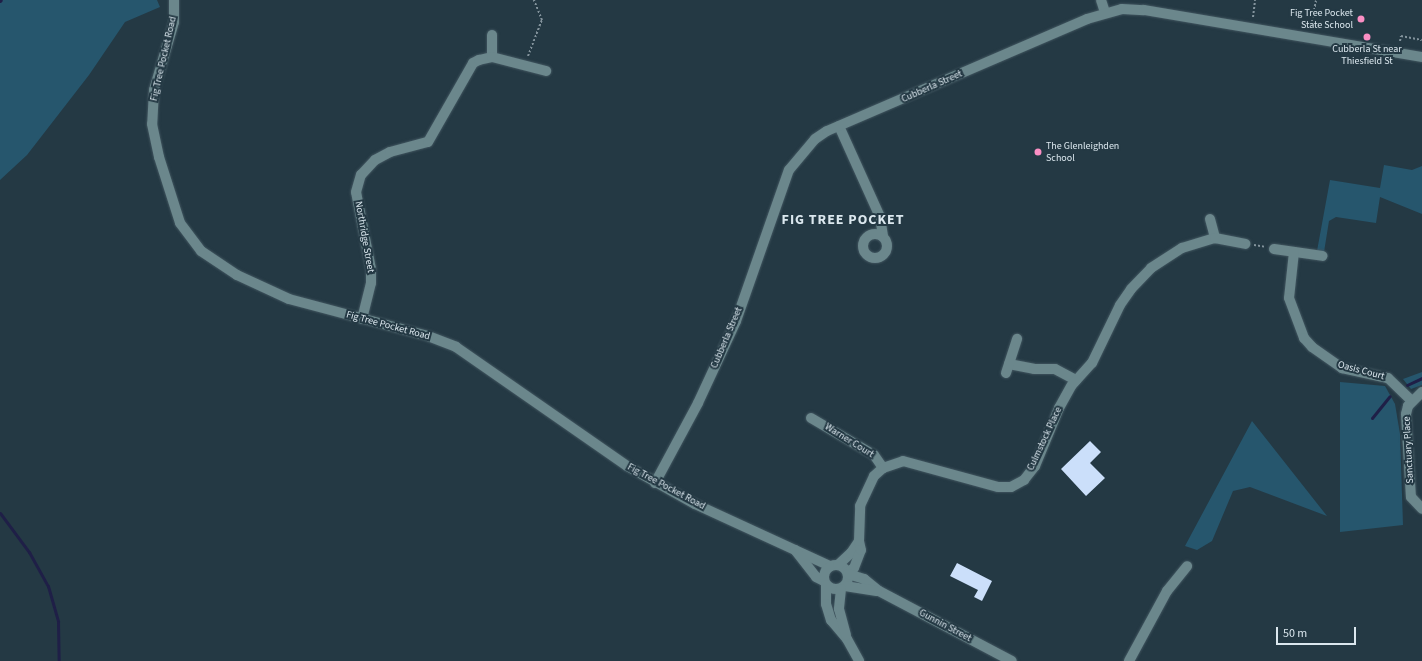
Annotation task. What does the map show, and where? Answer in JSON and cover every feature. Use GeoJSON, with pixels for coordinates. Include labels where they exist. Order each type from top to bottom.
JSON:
{"type":"FeatureCollection","features":[{"type":"Feature","properties":{"kind":"street","name":"Fig Tree Pocket Road"},"geometry":{"type":"LineString","coordinates":[[174,0],[174,22],[154,90],[152,124],[158,157],[180,223],[201,251],[243,279],[289,299],[428,336],[456,348],[627,466],[655,483],[848,573]]}},
{"type":"Feature","properties":{"kind":"street"},"geometry":{"type":"LineString","coordinates":[[1100,0],[1105,12]]}},
{"type":"Feature","properties":{"kind":"street","name":"Cubberla Street"},"geometry":{"type":"LineString","coordinates":[[655,483],[698,403],[736,320],[789,170],[815,139],[839,126],[1105,12],[1122,9],[1144,10],[1422,58]]}},
{"type":"Feature","properties":{"kind":"street"},"geometry":{"type":"LineString","coordinates":[[492,35],[492,57],[546,71]]}},
{"type":"Feature","properties":{"kind":"street","name":"Northridge Street"},"geometry":{"type":"LineString","coordinates":[[362,319],[371,283],[371,269],[356,192],[361,175],[375,160],[390,152],[428,142],[473,63],[492,57]]}},
{"type":"Feature","properties":{"kind":"street"},"geometry":{"type":"LineString","coordinates":[[839,126],[876,213],[878,235]]}},
{"type":"Feature","properties":{"kind":"street"},"geometry":{"type":"LineString","coordinates":[[1210,220],[1215,238]]}},
{"type":"Feature","properties":{"kind":"street","name":"Culmstock Place"},"geometry":{"type":"LineString","coordinates":[[883,468],[903,461],[998,487],[1011,486],[1024,480],[1035,466],[1060,408],[1076,380],[1092,364],[1120,305],[1151,268],[1182,248],[1215,238],[1245,244]]}},
{"type":"Feature","properties":{"kind":"street"},"geometry":{"type":"LineString","coordinates":[[1274,249],[1323,256]]}},
{"type":"Feature","properties":{"kind":"street","name":"Oasis Court"},"geometry":{"type":"LineString","coordinates":[[1294,252],[1289,298],[1304,338],[1312,347],[1342,368],[1388,378],[1412,401]]}},
{"type":"Feature","properties":{"kind":"street"},"geometry":{"type":"LineString","coordinates":[[1017,339],[1007,368],[1055,369],[1076,380]]}},
{"type":"Feature","properties":{"kind":"street"},"geometry":{"type":"LineString","coordinates":[[1412,401],[1422,392]]}},
{"type":"Feature","properties":{"kind":"street","name":"Sanctuary Place"},"geometry":{"type":"LineString","coordinates":[[1412,401],[1406,414],[1411,497],[1422,509]]}},
{"type":"Feature","properties":{"kind":"street","name":"Warner Court"},"geometry":{"type":"LineString","coordinates":[[812,418],[874,455],[883,468]]}},
{"type":"Feature","properties":{"kind":"street"},"geometry":{"type":"LineString","coordinates":[[847,639],[838,609],[848,573],[854,568],[862,550],[859,540],[860,506],[874,476],[883,468]]}},
{"type":"Feature","properties":{"kind":"street"},"geometry":{"type":"LineString","coordinates":[[859,540],[851,553],[825,573],[826,604],[831,620],[847,639],[859,661]]}},
{"type":"Feature","properties":{"kind":"street","name":"Fig Tree Pocket Road"},"geometry":{"type":"LineString","coordinates":[[796,550],[816,577],[833,589],[843,588]]}},
{"type":"Feature","properties":{"kind":"street"},"geometry":{"type":"LineString","coordinates":[[1128,661],[1167,591],[1187,566]]}},
{"type":"Feature","properties":{"kind":"street","name":"Gunnin Street"},"geometry":{"type":"LineString","coordinates":[[848,573],[864,579],[879,591],[1012,661]]}},
{"type":"Feature","properties":{"kind":"street","name":"Gunnin Street"},"geometry":{"type":"LineString","coordinates":[[843,588],[879,591]]}},
{"type":"Feature","properties":{"kind":"path"},"geometry":{"type":"LineString","coordinates":[[528,66],[542,20],[534,0]]}},
{"type":"Feature","properties":{"kind":"path"},"geometry":{"type":"LineString","coordinates":[[1253,17],[1255,0]]}},
{"type":"Feature","properties":{"kind":"path"},"geometry":{"type":"LineString","coordinates":[[1310,26],[1316,0]]}},
{"type":"Feature","properties":{"kind":"path"},"geometry":{"type":"LineString","coordinates":[[1400,41],[1401,36],[1422,40]]}},
{"type":"Feature","properties":{"kind":"path"},"geometry":{"type":"LineString","coordinates":[[1245,244],[1274,249]]}},
{"type":"Feature","properties":{"kind":"shaded area"},"geometry":{"type":"Polygon","coordinates":[[[0,0],[157,0],[160,7],[125,22],[89,75],[27,155],[0,180],[0,0]]]}},
{"type":"Feature","properties":{"kind":"shaded area"},"geometry":{"type":"Polygon","coordinates":[[[1384,165],[1412,170],[1422,166],[1422,214],[1380,197],[1376,223],[1336,217],[1329,221],[1324,252],[1317,251],[1330,180],[1380,188],[1384,165]]]}},
{"type":"Feature","properties":{"kind":"shaded area"},"geometry":{"type":"Polygon","coordinates":[[[1422,372],[1422,385],[1411,389],[1403,379],[1422,372]]]}},
{"type":"Feature","properties":{"kind":"shaded area"},"geometry":{"type":"Polygon","coordinates":[[[1340,382],[1385,386],[1395,404],[1400,434],[1403,525],[1340,532],[1340,382]]]}},
{"type":"Feature","properties":{"kind":"shaded area"},"geometry":{"type":"Polygon","coordinates":[[[1252,421],[1327,516],[1250,487],[1233,491],[1212,541],[1197,550],[1185,546],[1252,421]]]}},
{"type":"Feature","properties":{"kind":"building"},"geometry":{"type":"Polygon","coordinates":[[[1090,441],[1101,452],[1090,463],[1105,478],[1086,496],[1061,469],[1090,441]]]}},
{"type":"Feature","properties":{"kind":"building"},"geometry":{"type":"Polygon","coordinates":[[[957,563],[992,581],[982,601],[974,597],[978,590],[950,576],[957,563]]]}},
{"type":"Feature","properties":{"kind":"waterway"},"geometry":{"type":"LineString","coordinates":[[1407,385],[1422,378]]}},
{"type":"Feature","properties":{"kind":"waterway"},"geometry":{"type":"LineString","coordinates":[[1372,418],[1390,396]]}},
{"type":"Feature","properties":{"kind":"waterway"},"geometry":{"type":"LineString","coordinates":[[0,513],[29,552],[48,586],[58,622],[59,661]]}},
{"type":"Feature","properties":{"kind":"place","name":"Fig Tree Pocket State School"},"geometry":{"type":"Point","coordinates":[1361,19]}},
{"type":"Feature","properties":{"kind":"place","name":"Cubberla St near Thiesfield St"},"geometry":{"type":"Point","coordinates":[1367,37]}},
{"type":"Feature","properties":{"kind":"place","name":"The Glenleighden School"},"geometry":{"type":"Point","coordinates":[1038,152]}},
{"type":"Feature","properties":{"kind":"district","name":"FIG TREE POCKET"},"geometry":{"type":"Point","coordinates":[843,220]}}]}
